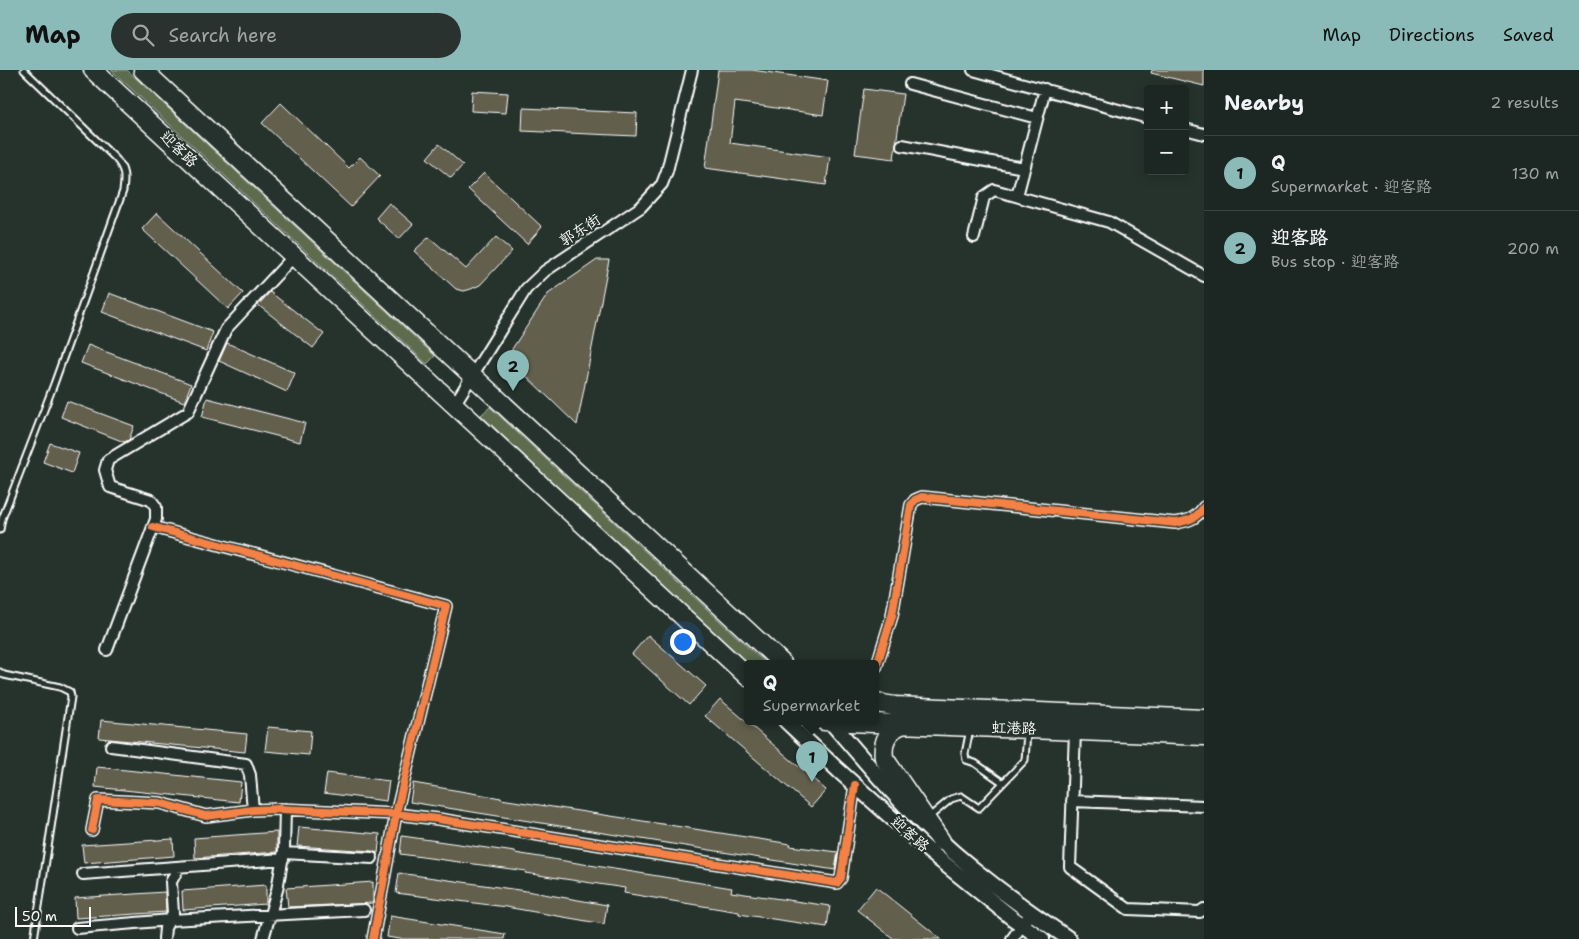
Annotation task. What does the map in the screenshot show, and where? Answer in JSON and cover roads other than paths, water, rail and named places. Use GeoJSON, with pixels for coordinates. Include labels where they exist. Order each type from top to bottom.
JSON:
{"type":"FeatureCollection","features":[{"type":"Feature","properties":{"kind":"highway","name":"迎客路"},"geometry":{"type":"LineString","coordinates":[[93,70],[744,673]]}},
{"type":"Feature","properties":{"kind":"highway"},"geometry":{"type":"LineString","coordinates":[[142,70],[777,660]]}},
{"type":"Feature","properties":{"kind":"highway","name":"虹港路"},"geometry":{"type":"LineString","coordinates":[[879,703],[895,706],[1204,719]]}},
{"type":"Feature","properties":{"kind":"highway","name":"虹港路"},"geometry":{"type":"LineString","coordinates":[[879,723],[1204,736]]}},
{"type":"Feature","properties":{"kind":"highway"},"geometry":{"type":"LineString","coordinates":[[906,724],[898,726],[888,735],[884,743],[884,758],[941,841]]}},
{"type":"Feature","properties":{"kind":"main road","name":"迎客路"},"geometry":{"type":"LineString","coordinates":[[790,725],[854,786],[950,868],[1042,939]]}},
{"type":"Feature","properties":{"kind":"main road","name":"迎客路"},"geometry":{"type":"LineString","coordinates":[[834,725],[900,800],[941,841],[1031,912],[1069,939]]}},
{"type":"Feature","properties":{"kind":"street","name":"郭东街"},"geometry":{"type":"LineString","coordinates":[[454,405],[526,289],[545,271],[641,207],[662,184],[667,171],[692,70]]}},
{"type":"Feature","properties":{"kind":"street"},"geometry":{"type":"LineString","coordinates":[[972,70],[1144,117]]}},
{"type":"Feature","properties":{"kind":"street"},"geometry":{"type":"LineString","coordinates":[[910,84],[1037,118]]}},
{"type":"Feature","properties":{"kind":"street"},"geometry":{"type":"LineString","coordinates":[[1017,196],[1045,89]]}},
{"type":"Feature","properties":{"kind":"street"},"geometry":{"type":"LineString","coordinates":[[1189,129],[1204,134]]}},
{"type":"Feature","properties":{"kind":"street"},"geometry":{"type":"LineString","coordinates":[[902,145],[1024,168]]}},
{"type":"Feature","properties":{"kind":"street"},"geometry":{"type":"LineString","coordinates":[[974,237],[984,198],[994,190],[1109,222],[1204,276]]}},
{"type":"Feature","properties":{"kind":"street"},"geometry":{"type":"LineString","coordinates":[[107,650],[156,519],[156,507],[151,500],[110,486],[106,470],[108,460],[188,412],[226,329],[294,256]]}},
{"type":"Feature","properties":{"kind":"street"},"geometry":{"type":"LineString","coordinates":[[878,660],[892,616],[911,505],[915,500],[922,497],[1175,523],[1188,521],[1199,515],[1204,507]]}},
{"type":"Feature","properties":{"kind":"street"},"geometry":{"type":"LineString","coordinates":[[153,526],[446,606],[396,814],[373,939]]}},
{"type":"Feature","properties":{"kind":"street"},"geometry":{"type":"LineString","coordinates":[[1074,731],[1070,867],[1128,910],[1200,912],[1204,909]]}},
{"type":"Feature","properties":{"kind":"street"},"geometry":{"type":"LineString","coordinates":[[111,746],[246,764],[250,775],[253,810]]}},
{"type":"Feature","properties":{"kind":"street"},"geometry":{"type":"LineString","coordinates":[[92,830],[98,800],[160,803],[206,816],[253,810],[285,809],[396,814],[448,820],[837,883],[841,878],[854,786]]}},
{"type":"Feature","properties":{"kind":"street"},"geometry":{"type":"LineString","coordinates":[[1072,801],[1204,806]]}},
{"type":"Feature","properties":{"kind":"street"},"geometry":{"type":"LineString","coordinates":[[263,939],[277,890],[283,856],[285,809]]}},
{"type":"Feature","properties":{"kind":"street"},"geometry":{"type":"LineString","coordinates":[[83,874],[179,867],[283,856],[372,858]]}},
{"type":"Feature","properties":{"kind":"street"},"geometry":{"type":"LineString","coordinates":[[164,939],[165,928],[173,913],[171,882],[179,867]]}},
{"type":"Feature","properties":{"kind":"street"},"geometry":{"type":"LineString","coordinates":[[77,928],[170,920],[364,910]]}},
{"type":"Feature","properties":{"kind":"street"},"geometry":{"type":"LineString","coordinates":[[1012,939],[1031,912]]}},
{"type":"Feature","properties":{"kind":"lane"},"geometry":{"type":"LineString","coordinates":[[0,530],[2,519],[54,384],[122,191],[125,177],[122,166],[116,159],[24,70]]}},
{"type":"Feature","properties":{"kind":"lane"},"geometry":{"type":"LineString","coordinates":[[0,672],[4,675],[60,687],[70,692],[72,697],[34,939]]}},
{"type":"Feature","properties":{"kind":"lane"},"geometry":{"type":"LineString","coordinates":[[971,727],[965,754],[966,760],[976,763],[1002,782]]}},
{"type":"Feature","properties":{"kind":"lane"},"geometry":{"type":"LineString","coordinates":[[926,820],[951,799],[961,796],[979,808],[1025,760],[1028,729]]}},
{"type":"Feature","properties":{"kind":"place","name":"迎客路"},"geometry":{"type":"Point","coordinates":[513,391]}},
{"type":"Feature","properties":{"kind":"place","name":"Q"},"geometry":{"type":"Point","coordinates":[812,782]}}]}
